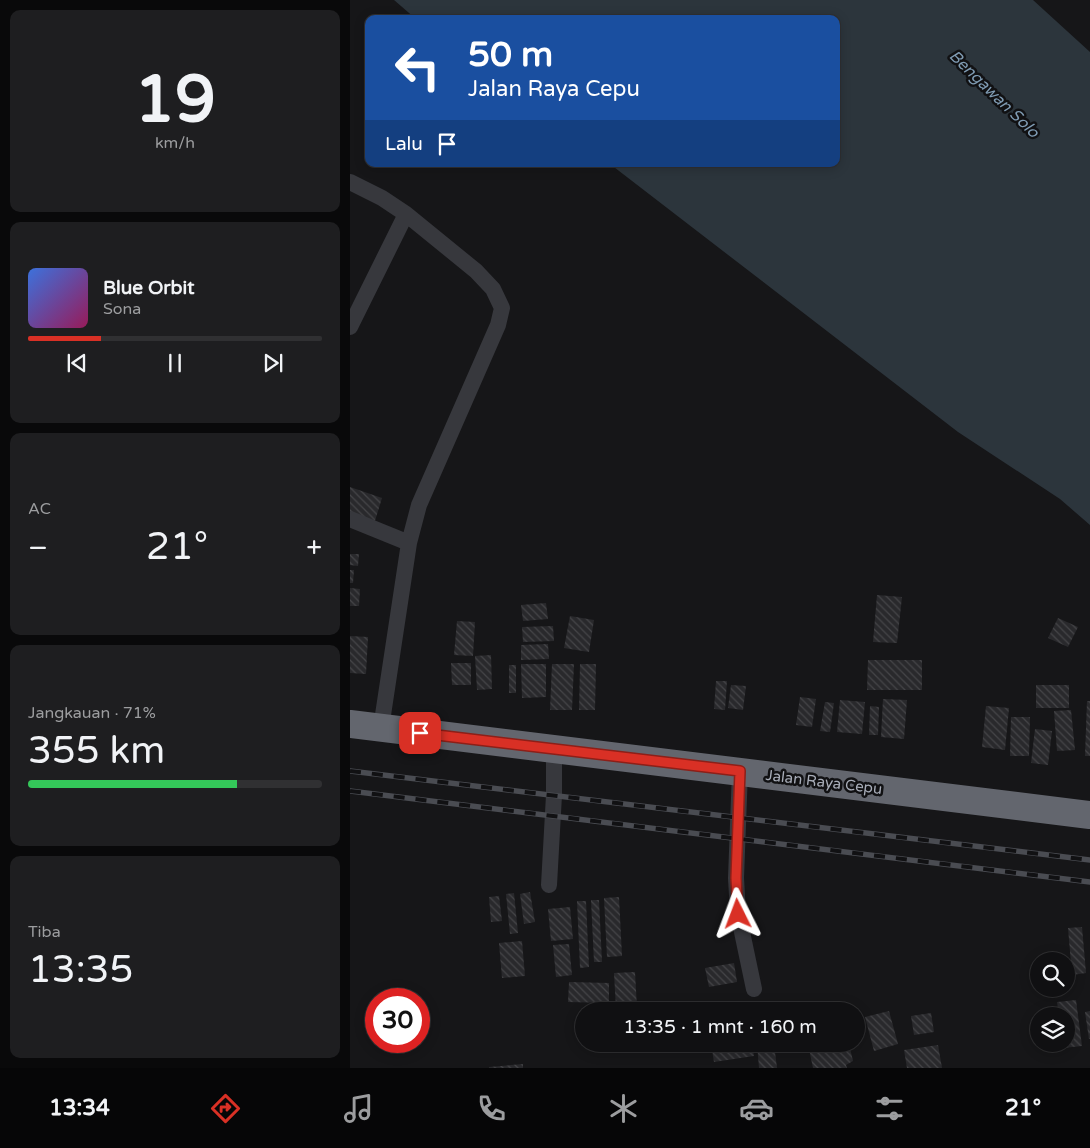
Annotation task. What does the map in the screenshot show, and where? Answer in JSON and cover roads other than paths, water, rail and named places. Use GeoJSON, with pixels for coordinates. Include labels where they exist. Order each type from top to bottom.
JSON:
{"type":"FeatureCollection","features":[{"type":"Feature","properties":{"kind":"highway","name":"Jalan Raya Cepu"},"geometry":{"type":"LineString","coordinates":[[350,724],[1090,815]]}},
{"type":"Feature","properties":{"kind":"street"},"geometry":{"type":"LineString","coordinates":[[350,182],[382,198],[406,214],[476,271],[493,289],[502,308],[498,325],[419,505],[409,543],[381,728]]}},
{"type":"Feature","properties":{"kind":"street"},"geometry":{"type":"LineString","coordinates":[[350,327],[406,214]]}},
{"type":"Feature","properties":{"kind":"street"},"geometry":{"type":"LineString","coordinates":[[350,519],[409,543]]}},
{"type":"Feature","properties":{"kind":"street"},"geometry":{"type":"LineString","coordinates":[[549,885],[554,795],[554,749]]}},
{"type":"Feature","properties":{"kind":"street"},"geometry":{"type":"LineString","coordinates":[[740,771],[736,878],[738,914],[754,989]]}},
{"type":"Feature","properties":{"kind":"water","name":"Bengawan Solo"},"geometry":{"type":"Polygon","coordinates":[[[394,0],[1033,0],[1090,52],[1090,525],[1060,499],[958,432],[614,167],[840,167],[840,15],[411,15],[394,0]]]}},
{"type":"Feature","properties":{"kind":"railway"},"geometry":{"type":"LineString","coordinates":[[350,771],[1090,860]]}},
{"type":"Feature","properties":{"kind":"railway"},"geometry":{"type":"LineString","coordinates":[[350,791],[1090,882]]}}]}
